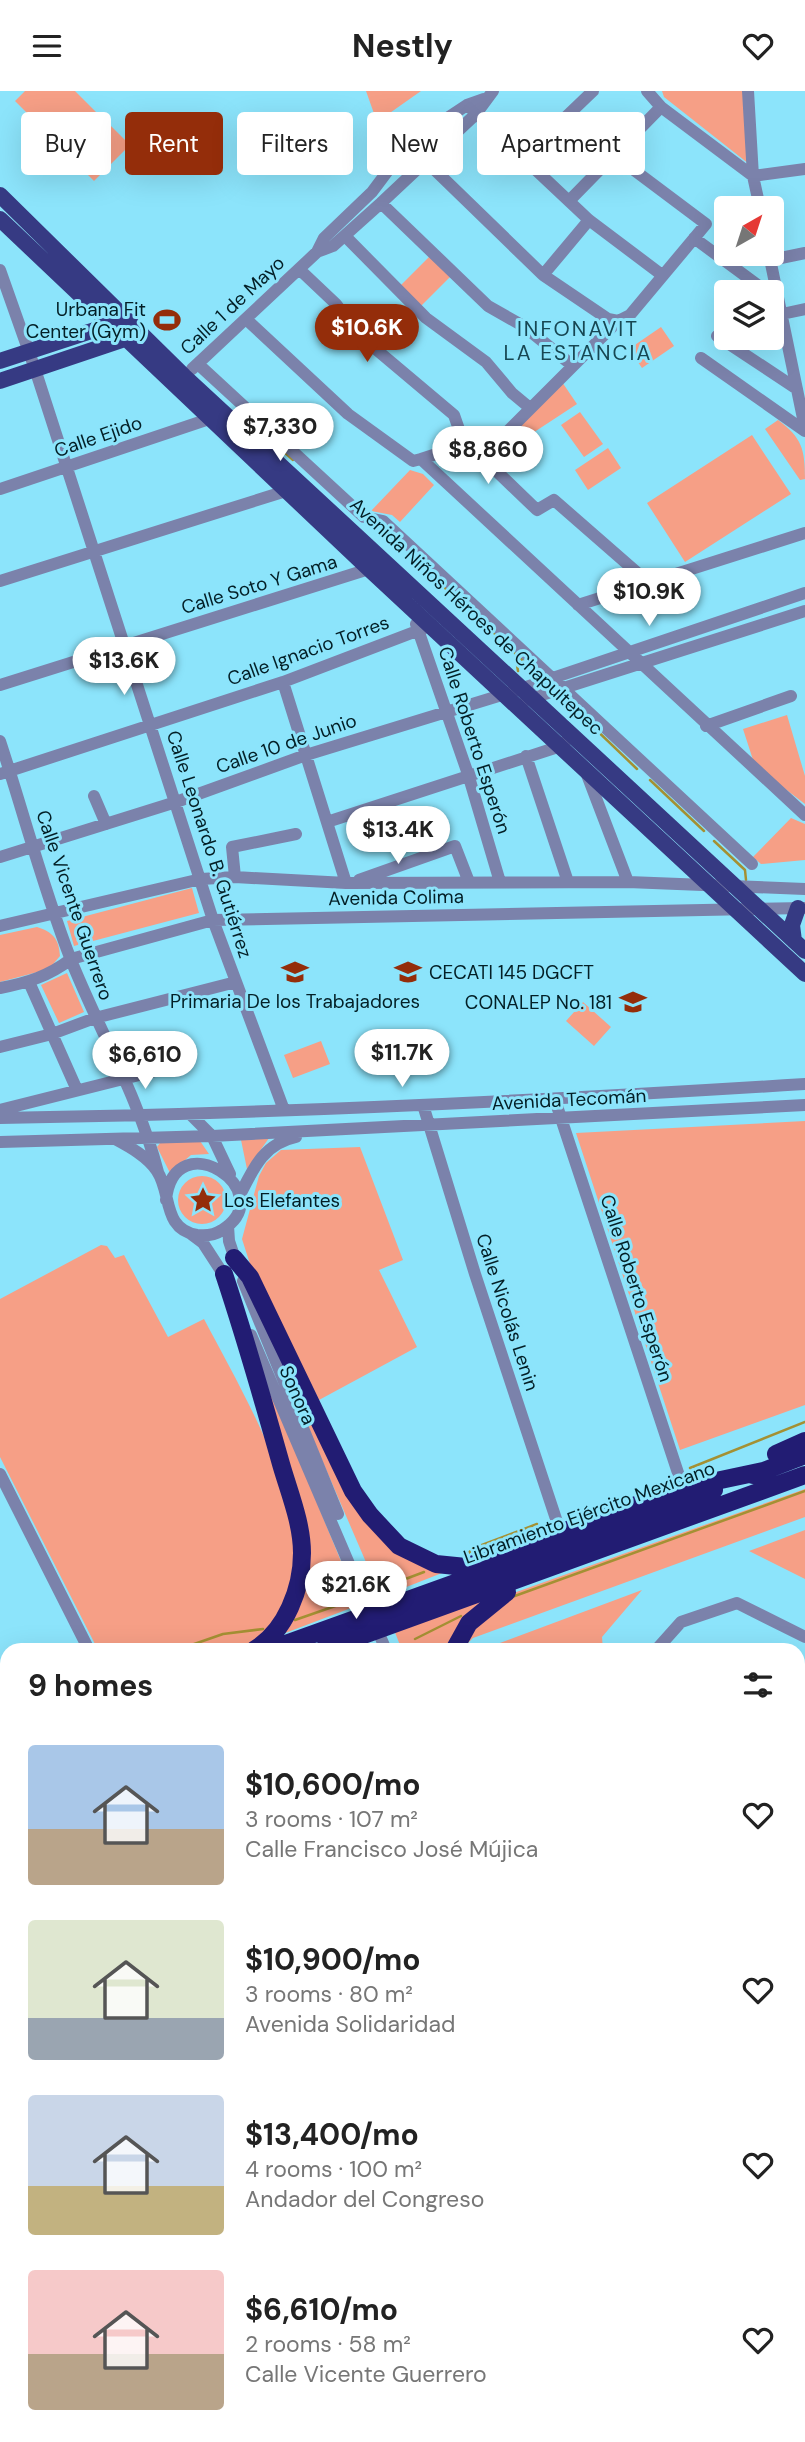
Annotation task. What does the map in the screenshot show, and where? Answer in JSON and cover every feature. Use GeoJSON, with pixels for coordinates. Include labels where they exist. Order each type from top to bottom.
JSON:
{"type":"FeatureCollection","features":[{"type":"Feature","properties":{"kind":"highway"},"geometry":{"type":"LineString","coordinates":[[234,1258],[250,1277],[353,1491],[370,1515],[399,1546],[436,1565],[466,1567]]}},
{"type":"Feature","properties":{"kind":"highway"},"geometry":{"type":"LineString","coordinates":[[224,1274],[252,1362],[302,1550],[298,1585],[290,1605],[278,1627],[261,1643]]}},
{"type":"Feature","properties":{"kind":"highway"},"geometry":{"type":"LineString","coordinates":[[402,1602],[466,1567],[805,1441]]}},
{"type":"Feature","properties":{"kind":"highway","name":"Libramiento Ejército Mexicano"},"geometry":{"type":"LineString","coordinates":[[288,1643],[805,1455]]}},
{"type":"Feature","properties":{"kind":"highway"},"geometry":{"type":"LineString","coordinates":[[683,1488],[763,1471]]}},
{"type":"Feature","properties":{"kind":"highway","name":"Libramiento Ejército Mexicano"},"geometry":{"type":"LineString","coordinates":[[342,1643],[536,1575],[782,1483],[805,1477]]}},
{"type":"Feature","properties":{"kind":"highway"},"geometry":{"type":"LineString","coordinates":[[458,1643],[469,1623],[484,1608],[536,1575]]}},
{"type":"Feature","properties":{"kind":"main road","name":"Avenida Niños Héroes de Chapultepec"},"geometry":{"type":"LineString","coordinates":[[0,195],[118,323],[125,339],[179,381],[209,419],[412,610],[424,628],[510,699],[566,740],[595,755],[799,946]]}},
{"type":"Feature","properties":{"kind":"main road","name":"Avenida Niños Héroes de Chapultepec"},"geometry":{"type":"LineString","coordinates":[[0,219],[527,692],[566,740],[584,768],[805,974]]}},
{"type":"Feature","properties":{"kind":"main road"},"geometry":{"type":"LineString","coordinates":[[0,361],[118,323]]}},
{"type":"Feature","properties":{"kind":"main road"},"geometry":{"type":"LineString","coordinates":[[0,380],[125,339]]}},
{"type":"Feature","properties":{"kind":"main road"},"geometry":{"type":"LineString","coordinates":[[799,946],[792,925],[801,908]]}},
{"type":"Feature","properties":{"kind":"street"},"geometry":{"type":"LineString","coordinates":[[571,112],[593,91]]}},
{"type":"Feature","properties":{"kind":"street"},"geometry":{"type":"LineString","coordinates":[[648,91],[659,91]]}},
{"type":"Feature","properties":{"kind":"street"},"geometry":{"type":"LineString","coordinates":[[648,91],[661,107],[754,176],[805,169]]}},
{"type":"Feature","properties":{"kind":"street"},"geometry":{"type":"LineString","coordinates":[[748,91],[758,196]]}},
{"type":"Feature","properties":{"kind":"street","name":"Calle 1 de Mayo"},"geometry":{"type":"LineString","coordinates":[[463,119],[489,95]]}},
{"type":"Feature","properties":{"kind":"street"},"geometry":{"type":"LineString","coordinates":[[645,123],[661,107]]}},
{"type":"Feature","properties":{"kind":"street"},"geometry":{"type":"LineString","coordinates":[[471,110],[477,116]]}},
{"type":"Feature","properties":{"kind":"street","name":"Calle 1 de Mayo"},"geometry":{"type":"LineString","coordinates":[[463,114],[471,110]]}},
{"type":"Feature","properties":{"kind":"street","name":"Calle 1 de Mayo"},"geometry":{"type":"LineString","coordinates":[[179,381],[317,252],[324,238],[372,193],[385,175]]}},
{"type":"Feature","properties":{"kind":"street","name":"Calle 1 de Mayo"},"geometry":{"type":"LineString","coordinates":[[317,252],[333,246],[410,175]]}},
{"type":"Feature","properties":{"kind":"street"},"geometry":{"type":"LineString","coordinates":[[439,175],[543,275],[608,319],[618,321]]}},
{"type":"Feature","properties":{"kind":"street"},"geometry":{"type":"LineString","coordinates":[[541,175],[589,220],[663,275]]}},
{"type":"Feature","properties":{"kind":"street"},"geometry":{"type":"LineString","coordinates":[[569,201],[594,175]]}},
{"type":"Feature","properties":{"kind":"street"},"geometry":{"type":"LineString","coordinates":[[482,457],[618,321],[630,315],[706,224],[641,175]]}},
{"type":"Feature","properties":{"kind":"street"},"geometry":{"type":"LineString","coordinates":[[381,203],[488,306],[525,327],[573,366]]}},
{"type":"Feature","properties":{"kind":"street"},"geometry":{"type":"LineString","coordinates":[[543,275],[589,220]]}},
{"type":"Feature","properties":{"kind":"street"},"geometry":{"type":"LineString","coordinates":[[345,236],[426,318],[486,362],[512,393],[530,408]]}},
{"type":"Feature","properties":{"kind":"street"},"geometry":{"type":"LineString","coordinates":[[694,237],[752,280]]}},
{"type":"Feature","properties":{"kind":"street"},"geometry":{"type":"LineString","coordinates":[[784,255],[805,253]]}},
{"type":"Feature","properties":{"kind":"street"},"geometry":{"type":"LineString","coordinates":[[299,269],[336,304],[359,335],[454,415],[462,438],[537,510],[554,499],[649,583]]}},
{"type":"Feature","properties":{"kind":"street","name":"Calle Leonardo B. Gutiérrez"},"geometry":{"type":"LineString","coordinates":[[0,270],[30,352],[213,920],[284,1110]]}},
{"type":"Feature","properties":{"kind":"street"},"geometry":{"type":"LineString","coordinates":[[784,314],[805,309]]}},
{"type":"Feature","properties":{"kind":"street"},"geometry":{"type":"LineString","coordinates":[[246,319],[348,414],[412,461],[458,447],[462,438]]}},
{"type":"Feature","properties":{"kind":"street"},"geometry":{"type":"LineString","coordinates":[[784,324],[805,429]]}},
{"type":"Feature","properties":{"kind":"street"},"geometry":{"type":"LineString","coordinates":[[738,350],[797,389]]}},
{"type":"Feature","properties":{"kind":"street"},"geometry":{"type":"LineString","coordinates":[[701,358],[805,429]]}},
{"type":"Feature","properties":{"kind":"street"},"geometry":{"type":"LineString","coordinates":[[198,364],[364,517],[383,521],[752,864]]}},
{"type":"Feature","properties":{"kind":"street","name":"Calle Ejido"},"geometry":{"type":"LineString","coordinates":[[0,489],[209,419]]}},
{"type":"Feature","properties":{"kind":"street"},"geometry":{"type":"LineString","coordinates":[[421,459],[805,815]]}},
{"type":"Feature","properties":{"kind":"street"},"geometry":{"type":"LineString","coordinates":[[0,581],[286,491]]}},
{"type":"Feature","properties":{"kind":"street"},"geometry":{"type":"LineString","coordinates":[[578,605],[805,533]]}},
{"type":"Feature","properties":{"kind":"street","name":"Calle Soto Y Gama"},"geometry":{"type":"LineString","coordinates":[[0,685],[369,569]]}},
{"type":"Feature","properties":{"kind":"street"},"geometry":{"type":"LineString","coordinates":[[527,692],[551,677],[805,593]]}},
{"type":"Feature","properties":{"kind":"street"},"geometry":{"type":"LineString","coordinates":[[527,692],[562,687],[805,611]]}},
{"type":"Feature","properties":{"kind":"street","name":"Calle Ignacio Torres"},"geometry":{"type":"LineString","coordinates":[[5,773],[283,682],[424,628]]}},
{"type":"Feature","properties":{"kind":"street","name":"Calle Roberto Esperón"},"geometry":{"type":"LineString","coordinates":[[424,628],[500,882]]}},
{"type":"Feature","properties":{"kind":"street"},"geometry":{"type":"LineString","coordinates":[[283,682],[349,883],[455,846],[469,882]]}},
{"type":"Feature","properties":{"kind":"street","name":"Calle 10 de Junio"},"geometry":{"type":"LineString","coordinates":[[0,857],[176,802],[306,755],[447,710],[510,699],[527,692]]}},
{"type":"Feature","properties":{"kind":"street"},"geometry":{"type":"LineString","coordinates":[[706,726],[791,696]]}},
{"type":"Feature","properties":{"kind":"street"},"geometry":{"type":"LineString","coordinates":[[327,822],[526,756],[566,740]]}},
{"type":"Feature","properties":{"kind":"street","name":"Calle Vicente Guerrero"},"geometry":{"type":"LineString","coordinates":[[0,741],[5,773],[54,914],[95,1018],[149,1137],[158,1172]]}},
{"type":"Feature","properties":{"kind":"street"},"geometry":{"type":"LineString","coordinates":[[595,755],[584,768],[628,882]]}},
{"type":"Feature","properties":{"kind":"street"},"geometry":{"type":"LineString","coordinates":[[526,756],[568,882]]}},
{"type":"Feature","properties":{"kind":"street"},"geometry":{"type":"LineString","coordinates":[[94,796],[106,824]]}},
{"type":"Feature","properties":{"kind":"street"},"geometry":{"type":"LineString","coordinates":[[235,877],[232,847],[296,834]]}},
{"type":"Feature","properties":{"kind":"street","name":"Avenida Colima"},"geometry":{"type":"LineString","coordinates":[[0,926],[201,879],[235,877],[349,883],[628,882],[712,888],[805,889]]}},
{"type":"Feature","properties":{"kind":"street","name":"Avenida Colima"},"geometry":{"type":"LineString","coordinates":[[0,988],[29,982],[54,972],[71,959],[213,920],[801,908]]}},
{"type":"Feature","properties":{"kind":"street"},"geometry":{"type":"LineString","coordinates":[[29,982],[77,1090]]}},
{"type":"Feature","properties":{"kind":"street"},"geometry":{"type":"LineString","coordinates":[[0,1047],[52,1034],[95,1018],[236,982]]}},
{"type":"Feature","properties":{"kind":"street"},"geometry":{"type":"LineString","coordinates":[[0,1109],[159,1070]]}},
{"type":"Feature","properties":{"kind":"street","name":"Avenida Tecomán"},"geometry":{"type":"LineString","coordinates":[[0,1118],[140,1116],[555,1100],[805,1084]]}},
{"type":"Feature","properties":{"kind":"street","name":"Calle Roberto Esperón"},"geometry":{"type":"LineString","coordinates":[[555,1100],[683,1488]]}},
{"type":"Feature","properties":{"kind":"street","name":"Calle Nicolás Lenin"},"geometry":{"type":"LineString","coordinates":[[423,1105],[427,1125],[561,1531]]}},
{"type":"Feature","properties":{"kind":"street","name":"Avenida Tecomán"},"geometry":{"type":"LineString","coordinates":[[0,1143],[212,1136],[805,1105]]}},
{"type":"Feature","properties":{"kind":"street"},"geometry":{"type":"LineString","coordinates":[[190,1114],[212,1136],[239,1197]]}},
{"type":"Feature","properties":{"kind":"street"},"geometry":{"type":"LineString","coordinates":[[191,1234],[211,1235],[228,1226],[237,1213],[239,1197],[259,1159],[270,1147],[284,1139],[328,1130]]}},
{"type":"Feature","properties":{"kind":"street"},"geometry":{"type":"LineString","coordinates":[[115,1139],[136,1151],[158,1172]]}},
{"type":"Feature","properties":{"kind":"street"},"geometry":{"type":"LineString","coordinates":[[166,1200],[169,1185],[186,1167],[211,1164],[232,1178]]}},
{"type":"Feature","properties":{"kind":"street","name":"Sonora"},"geometry":{"type":"LineString","coordinates":[[158,1172],[173,1221],[203,1243],[224,1274],[361,1578]]}},
{"type":"Feature","properties":{"kind":"street","name":"Sonora"},"geometry":{"type":"LineString","coordinates":[[228,1226],[234,1258],[361,1578]]}},
{"type":"Feature","properties":{"kind":"street"},"geometry":{"type":"LineString","coordinates":[[0,1474],[85,1643]]}},
{"type":"Feature","properties":{"kind":"street"},"geometry":{"type":"LineString","coordinates":[[361,1578],[384,1643]]}},
{"type":"Feature","properties":{"kind":"street"},"geometry":{"type":"LineString","coordinates":[[361,1578],[392,1643]]}},
{"type":"Feature","properties":{"kind":"street"},"geometry":{"type":"LineString","coordinates":[[662,1643],[681,1622],[737,1603],[805,1637]]}},
{"type":"Feature","properties":{"kind":"shaded area"},"geometry":{"type":"Polygon","coordinates":[[[25,91],[75,91],[96,112],[26,112],[15,101],[25,91]]]}},
{"type":"Feature","properties":{"kind":"shaded area"},"geometry":{"type":"Polygon","coordinates":[[[366,91],[421,91],[391,112],[373,112],[366,91]]]}},
{"type":"Feature","properties":{"kind":"shaded area"},"geometry":{"type":"Polygon","coordinates":[[[662,91],[745,91],[749,164],[664,97],[662,91]]]}},
{"type":"Feature","properties":{"kind":"shaded area"},"geometry":{"type":"Polygon","coordinates":[[[111,126],[125,140],[125,150],[111,164],[111,126]]]}},
{"type":"Feature","properties":{"kind":"shaded area"},"geometry":{"type":"Polygon","coordinates":[[[88,175],[100,175],[94,181],[88,175]]]}},
{"type":"Feature","properties":{"kind":"shaded area"},"geometry":{"type":"Polygon","coordinates":[[[430,256],[451,276],[421,306],[400,286],[430,256]]]}},
{"type":"Feature","properties":{"kind":"shaded area"},"geometry":{"type":"Polygon","coordinates":[[[661,327],[674,346],[642,368],[629,349],[661,327]]]}},
{"type":"Feature","properties":{"kind":"shaded area"},"geometry":{"type":"Polygon","coordinates":[[[562,382],[577,404],[493,459],[489,454],[562,382]]]}},
{"type":"Feature","properties":{"kind":"shaded area"},"geometry":{"type":"Polygon","coordinates":[[[580,412],[603,444],[584,457],[561,425],[580,412]]]}},
{"type":"Feature","properties":{"kind":"shaded area"},"geometry":{"type":"Polygon","coordinates":[[[778,420],[800,445],[805,479],[800,480],[765,429],[778,420]]]}},
{"type":"Feature","properties":{"kind":"shaded area"},"geometry":{"type":"Polygon","coordinates":[[[752,435],[791,494],[685,562],[647,503],[752,435]]]}},
{"type":"Feature","properties":{"kind":"shaded area"},"geometry":{"type":"Polygon","coordinates":[[[608,448],[621,468],[588,490],[575,470],[608,448]]]}},
{"type":"Feature","properties":{"kind":"shaded area"},"geometry":{"type":"Polygon","coordinates":[[[410,470],[423,474],[434,485],[400,522],[392,515],[371,511],[410,470]]]}},
{"type":"Feature","properties":{"kind":"shaded area"},"geometry":{"type":"Polygon","coordinates":[[[787,715],[805,776],[805,804],[755,766],[743,729],[787,715]]]}},
{"type":"Feature","properties":{"kind":"shaded area"},"geometry":{"type":"Polygon","coordinates":[[[791,818],[805,824],[805,860],[761,864],[753,857],[791,818]]]}},
{"type":"Feature","properties":{"kind":"shaded area"},"geometry":{"type":"Polygon","coordinates":[[[192,888],[199,913],[74,946],[67,921],[192,888]]]}},
{"type":"Feature","properties":{"kind":"shaded area"},"geometry":{"type":"Polygon","coordinates":[[[37,927],[54,937],[60,956],[49,969],[0,982],[0,935],[37,927]]]}},
{"type":"Feature","properties":{"kind":"shaded area"},"geometry":{"type":"Polygon","coordinates":[[[67,973],[84,1012],[59,1023],[41,985],[67,973]]]}},
{"type":"Feature","properties":{"kind":"shaded area"},"geometry":{"type":"Polygon","coordinates":[[[583,1002],[611,1027],[594,1046],[566,1021],[583,1002]]]}},
{"type":"Feature","properties":{"kind":"shaded area"},"geometry":{"type":"Polygon","coordinates":[[[321,1041],[330,1064],[293,1078],[284,1055],[321,1041]]]}},
{"type":"Feature","properties":{"kind":"shaded area"},"geometry":{"type":"Polygon","coordinates":[[[805,1121],[805,1405],[680,1450],[576,1133],[805,1121]]]}},
{"type":"Feature","properties":{"kind":"shaded area"},"geometry":{"type":"Polygon","coordinates":[[[269,1138],[247,1169],[241,1140],[269,1138]]]}},
{"type":"Feature","properties":{"kind":"shaded area"},"geometry":{"type":"Polygon","coordinates":[[[200,1141],[209,1154],[191,1155],[170,1173],[157,1147],[160,1143],[200,1141]]]}},
{"type":"Feature","properties":{"kind":"shaded area"},"geometry":{"type":"Polygon","coordinates":[[[360,1147],[403,1260],[379,1270],[417,1347],[319,1400],[251,1267],[242,1239],[259,1176],[266,1163],[281,1150],[360,1147]]]}},
{"type":"Feature","properties":{"kind":"shaded area"},"geometry":{"type":"Polygon","coordinates":[[[202,1176],[219,1183],[226,1200],[219,1217],[202,1224],[185,1217],[178,1200],[185,1183],[202,1176]]]}},
{"type":"Feature","properties":{"kind":"shaded area"},"geometry":{"type":"Polygon","coordinates":[[[101,1245],[107,1246],[115,1258],[124,1255],[168,1337],[204,1319],[265,1439],[289,1504],[295,1536],[296,1565],[293,1578],[281,1608],[261,1637],[252,1643],[94,1643],[0,1457],[0,1299],[101,1245]]]}},
{"type":"Feature","properties":{"kind":"shaded area"},"geometry":{"type":"Polygon","coordinates":[[[269,1337],[359,1510],[442,1573],[381,1597],[269,1337]]]}},
{"type":"Feature","properties":{"kind":"shaded area"},"geometry":{"type":"Polygon","coordinates":[[[250,1340],[359,1605],[280,1635],[306,1574],[250,1340]]]}},
{"type":"Feature","properties":{"kind":"shaded area"},"geometry":{"type":"Polygon","coordinates":[[[805,1489],[805,1517],[464,1643],[468,1636],[508,1595],[805,1489]]]}},
{"type":"Feature","properties":{"kind":"shaded area"},"geometry":{"type":"Polygon","coordinates":[[[805,1530],[805,1579],[749,1551],[805,1530]]]}},
{"type":"Feature","properties":{"kind":"shaded area"},"geometry":{"type":"Polygon","coordinates":[[[642,1590],[602,1637],[602,1643],[500,1643],[642,1590]]]}},
{"type":"Feature","properties":{"kind":"shaded area"},"geometry":{"type":"Polygon","coordinates":[[[484,1599],[471,1611],[450,1643],[399,1643],[394,1630],[484,1599]]]}},
{"type":"Feature","properties":{"kind":"waterway"},"geometry":{"type":"LineString","coordinates":[[239,411],[293,460]]}},
{"type":"Feature","properties":{"kind":"waterway"},"geometry":{"type":"LineString","coordinates":[[380,526],[400,546]]}},
{"type":"Feature","properties":{"kind":"waterway"},"geometry":{"type":"LineString","coordinates":[[417,562],[473,614]]}},
{"type":"Feature","properties":{"kind":"waterway"},"geometry":{"type":"LineString","coordinates":[[493,632],[536,673]]}},
{"type":"Feature","properties":{"kind":"waterway"},"geometry":{"type":"LineString","coordinates":[[515,653],[518,671]]}},
{"type":"Feature","properties":{"kind":"waterway"},"geometry":{"type":"LineString","coordinates":[[587,721],[637,769]]}},
{"type":"Feature","properties":{"kind":"waterway"},"geometry":{"type":"LineString","coordinates":[[650,780],[704,831]]}},
{"type":"Feature","properties":{"kind":"waterway"},"geometry":{"type":"LineString","coordinates":[[714,841],[745,870],[746,880]]}},
{"type":"Feature","properties":{"kind":"waterway"},"geometry":{"type":"LineString","coordinates":[[690,1468],[805,1422]]}},
{"type":"Feature","properties":{"kind":"waterway"},"geometry":{"type":"LineString","coordinates":[[512,1597],[805,1491]]}},
{"type":"Feature","properties":{"kind":"waterway"},"geometry":{"type":"LineString","coordinates":[[464,1557],[474,1548],[537,1524]]}},
{"type":"Feature","properties":{"kind":"waterway"},"geometry":{"type":"LineString","coordinates":[[387,1586],[424,1572]]}},
{"type":"Feature","properties":{"kind":"waterway"},"geometry":{"type":"LineString","coordinates":[[295,1620],[341,1604]]}},
{"type":"Feature","properties":{"kind":"waterway"},"geometry":{"type":"LineString","coordinates":[[415,1639],[461,1616]]}},
{"type":"Feature","properties":{"kind":"waterway"},"geometry":{"type":"LineString","coordinates":[[197,1643],[223,1634],[263,1629]]}},
{"type":"Feature","properties":{"kind":"place","name":"Urbana Fit Center (Gym)"},"geometry":{"type":"Point","coordinates":[167,320]}},
{"type":"Feature","properties":{"kind":"place","name":"Primaria De los Trabajadores"},"geometry":{"type":"Point","coordinates":[295,972]}},
{"type":"Feature","properties":{"kind":"place","name":"CECATI 145 DGCFT"},"geometry":{"type":"Point","coordinates":[408,972]}},
{"type":"Feature","properties":{"kind":"place","name":"CONALEP No. 181"},"geometry":{"type":"Point","coordinates":[633,1002]}},
{"type":"Feature","properties":{"kind":"place","name":"Los Elefantes"},"geometry":{"type":"Point","coordinates":[203,1200]}},
{"type":"Feature","properties":{"kind":"district","name":"INFONAVIT LA ESTANCIA"},"geometry":{"type":"Point","coordinates":[578,341]}}]}
